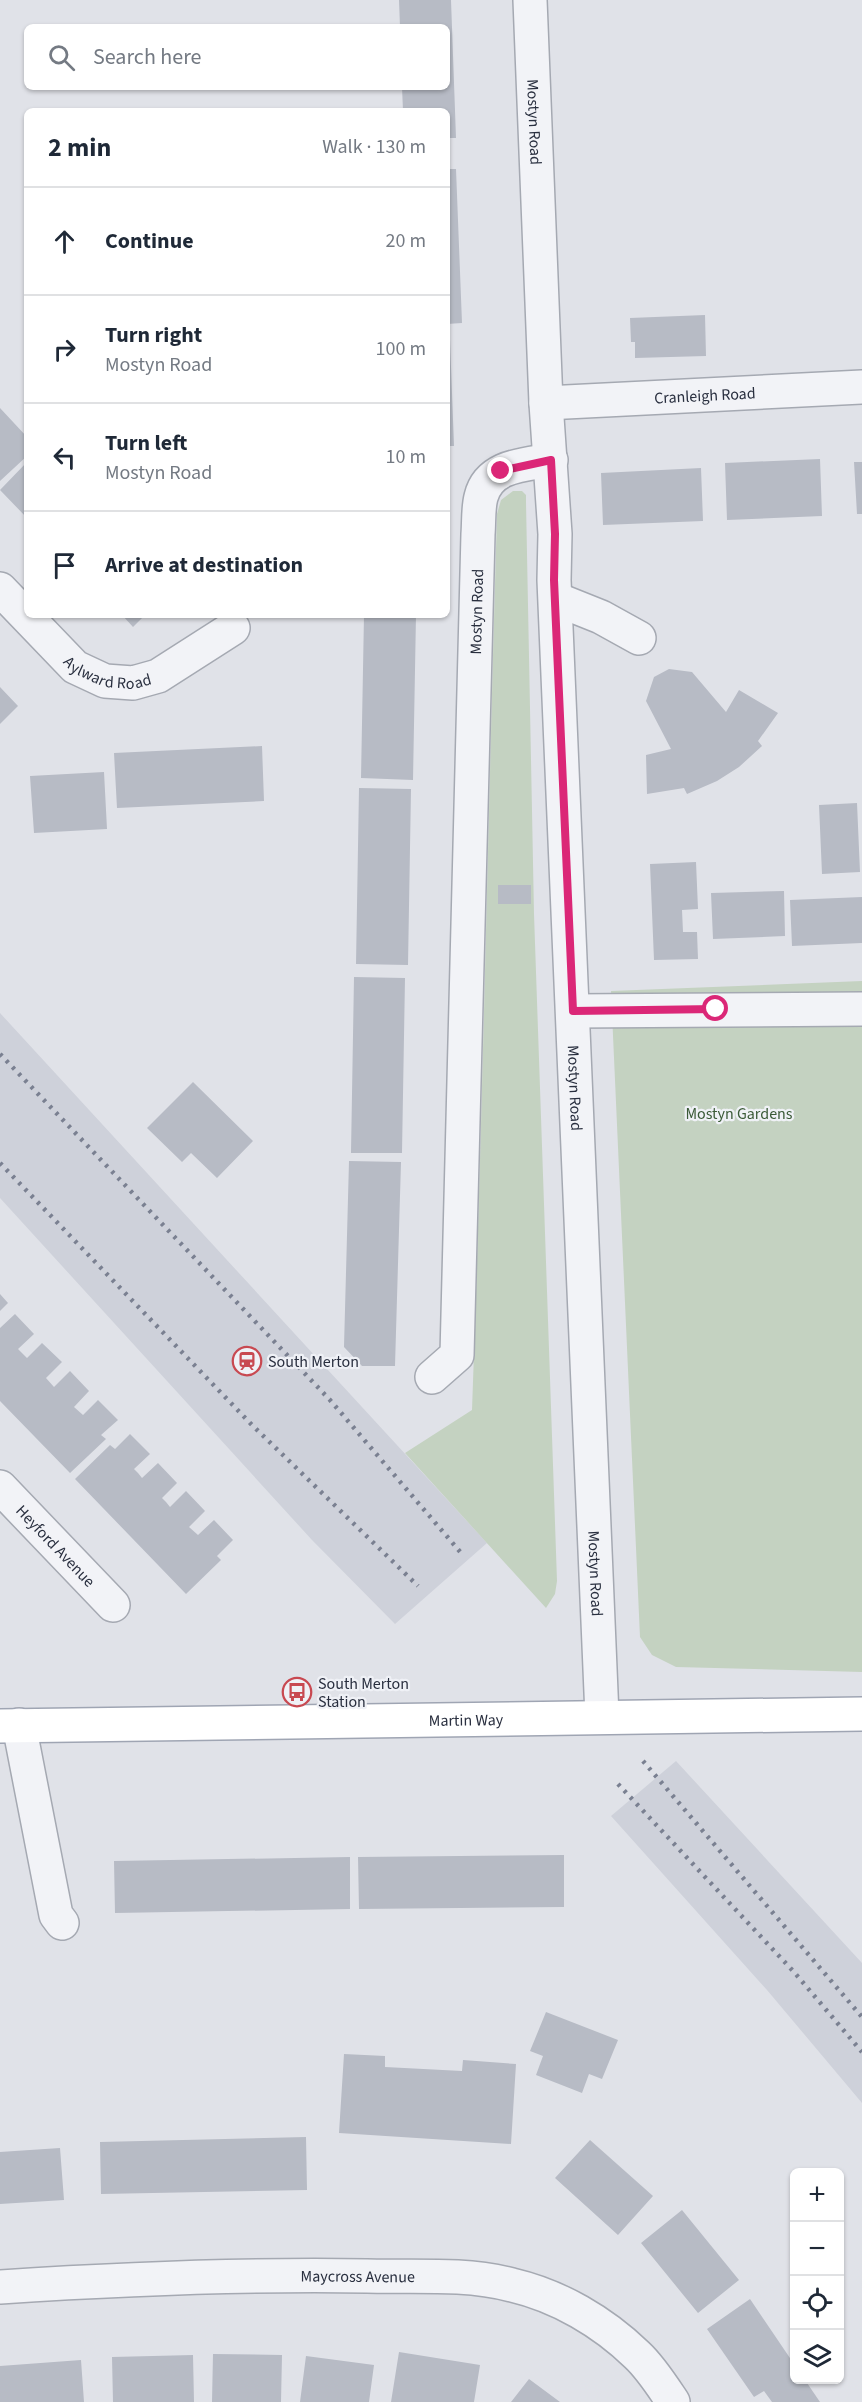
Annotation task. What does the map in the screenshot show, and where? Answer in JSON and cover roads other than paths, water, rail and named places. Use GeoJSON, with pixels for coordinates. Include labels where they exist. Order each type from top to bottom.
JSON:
{"type":"FeatureCollection","features":[{"type":"Feature","properties":{"kind":"main road","name":"Martin Way"},"geometry":{"type":"LineString","coordinates":[[9,1725],[862,1714]]}},
{"type":"Feature","properties":{"kind":"street","name":"Mostyn Road"},"geometry":{"type":"LineString","coordinates":[[530,0],[602,1716]]}},
{"type":"Feature","properties":{"kind":"street","name":"Cranleigh Road"},"geometry":{"type":"LineString","coordinates":[[546,403],[862,387]]}},
{"type":"Feature","properties":{"kind":"street","name":"Mostyn Road"},"geometry":{"type":"LineString","coordinates":[[432,1377],[457,1355],[478,534],[481,496],[490,478],[501,471],[551,460]]}},
{"type":"Feature","properties":{"kind":"street","name":"Aylward Road"},"geometry":{"type":"LineString","coordinates":[[0,589],[24,614]]}},
{"type":"Feature","properties":{"kind":"street"},"geometry":{"type":"LineString","coordinates":[[556,598],[601,617],[639,638]]}},
{"type":"Feature","properties":{"kind":"street","name":"Aylward Road"},"geometry":{"type":"LineString","coordinates":[[28,618],[75,667],[105,681],[133,683],[158,676],[233,628]]}},
{"type":"Feature","properties":{"kind":"street"},"geometry":{"type":"LineString","coordinates":[[573,1011],[862,1009]]}},
{"type":"Feature","properties":{"kind":"street","name":"Heyford Avenue"},"geometry":{"type":"LineString","coordinates":[[0,1487],[113,1605]]}},
{"type":"Feature","properties":{"kind":"street"},"geometry":{"type":"LineString","coordinates":[[9,1725],[54,1904],[62,1923]]}},
{"type":"Feature","properties":{"kind":"street","name":"Maycross Avenue"},"geometry":{"type":"LineString","coordinates":[[0,2287],[85,2282],[323,2275],[458,2277],[511,2284],[553,2298],[598,2323],[639,2356],[673,2402]]}},
{"type":"Feature","properties":{"kind":"railway"},"geometry":{"type":"LineString","coordinates":[[0,1054],[330,1400],[462,1554]]}},
{"type":"Feature","properties":{"kind":"railway"},"geometry":{"type":"LineString","coordinates":[[0,1163],[252,1425],[418,1586]]}},
{"type":"Feature","properties":{"kind":"railway"},"geometry":{"type":"LineString","coordinates":[[643,1761],[862,2017]]}},
{"type":"Feature","properties":{"kind":"railway"},"geometry":{"type":"LineString","coordinates":[[618,1784],[794,1972],[862,2052]]}},
{"type":"Feature","properties":{"kind":"place","name":"South Merton"},"geometry":{"type":"Point","coordinates":[247,1361]}},
{"type":"Feature","properties":{"kind":"place","name":"South Merton Station"},"geometry":{"type":"Point","coordinates":[297,1692]}},
{"type":"Feature","properties":{"kind":"park label","name":"Mostyn Gardens"},"geometry":{"type":"Point","coordinates":[739,1113]}}]}
